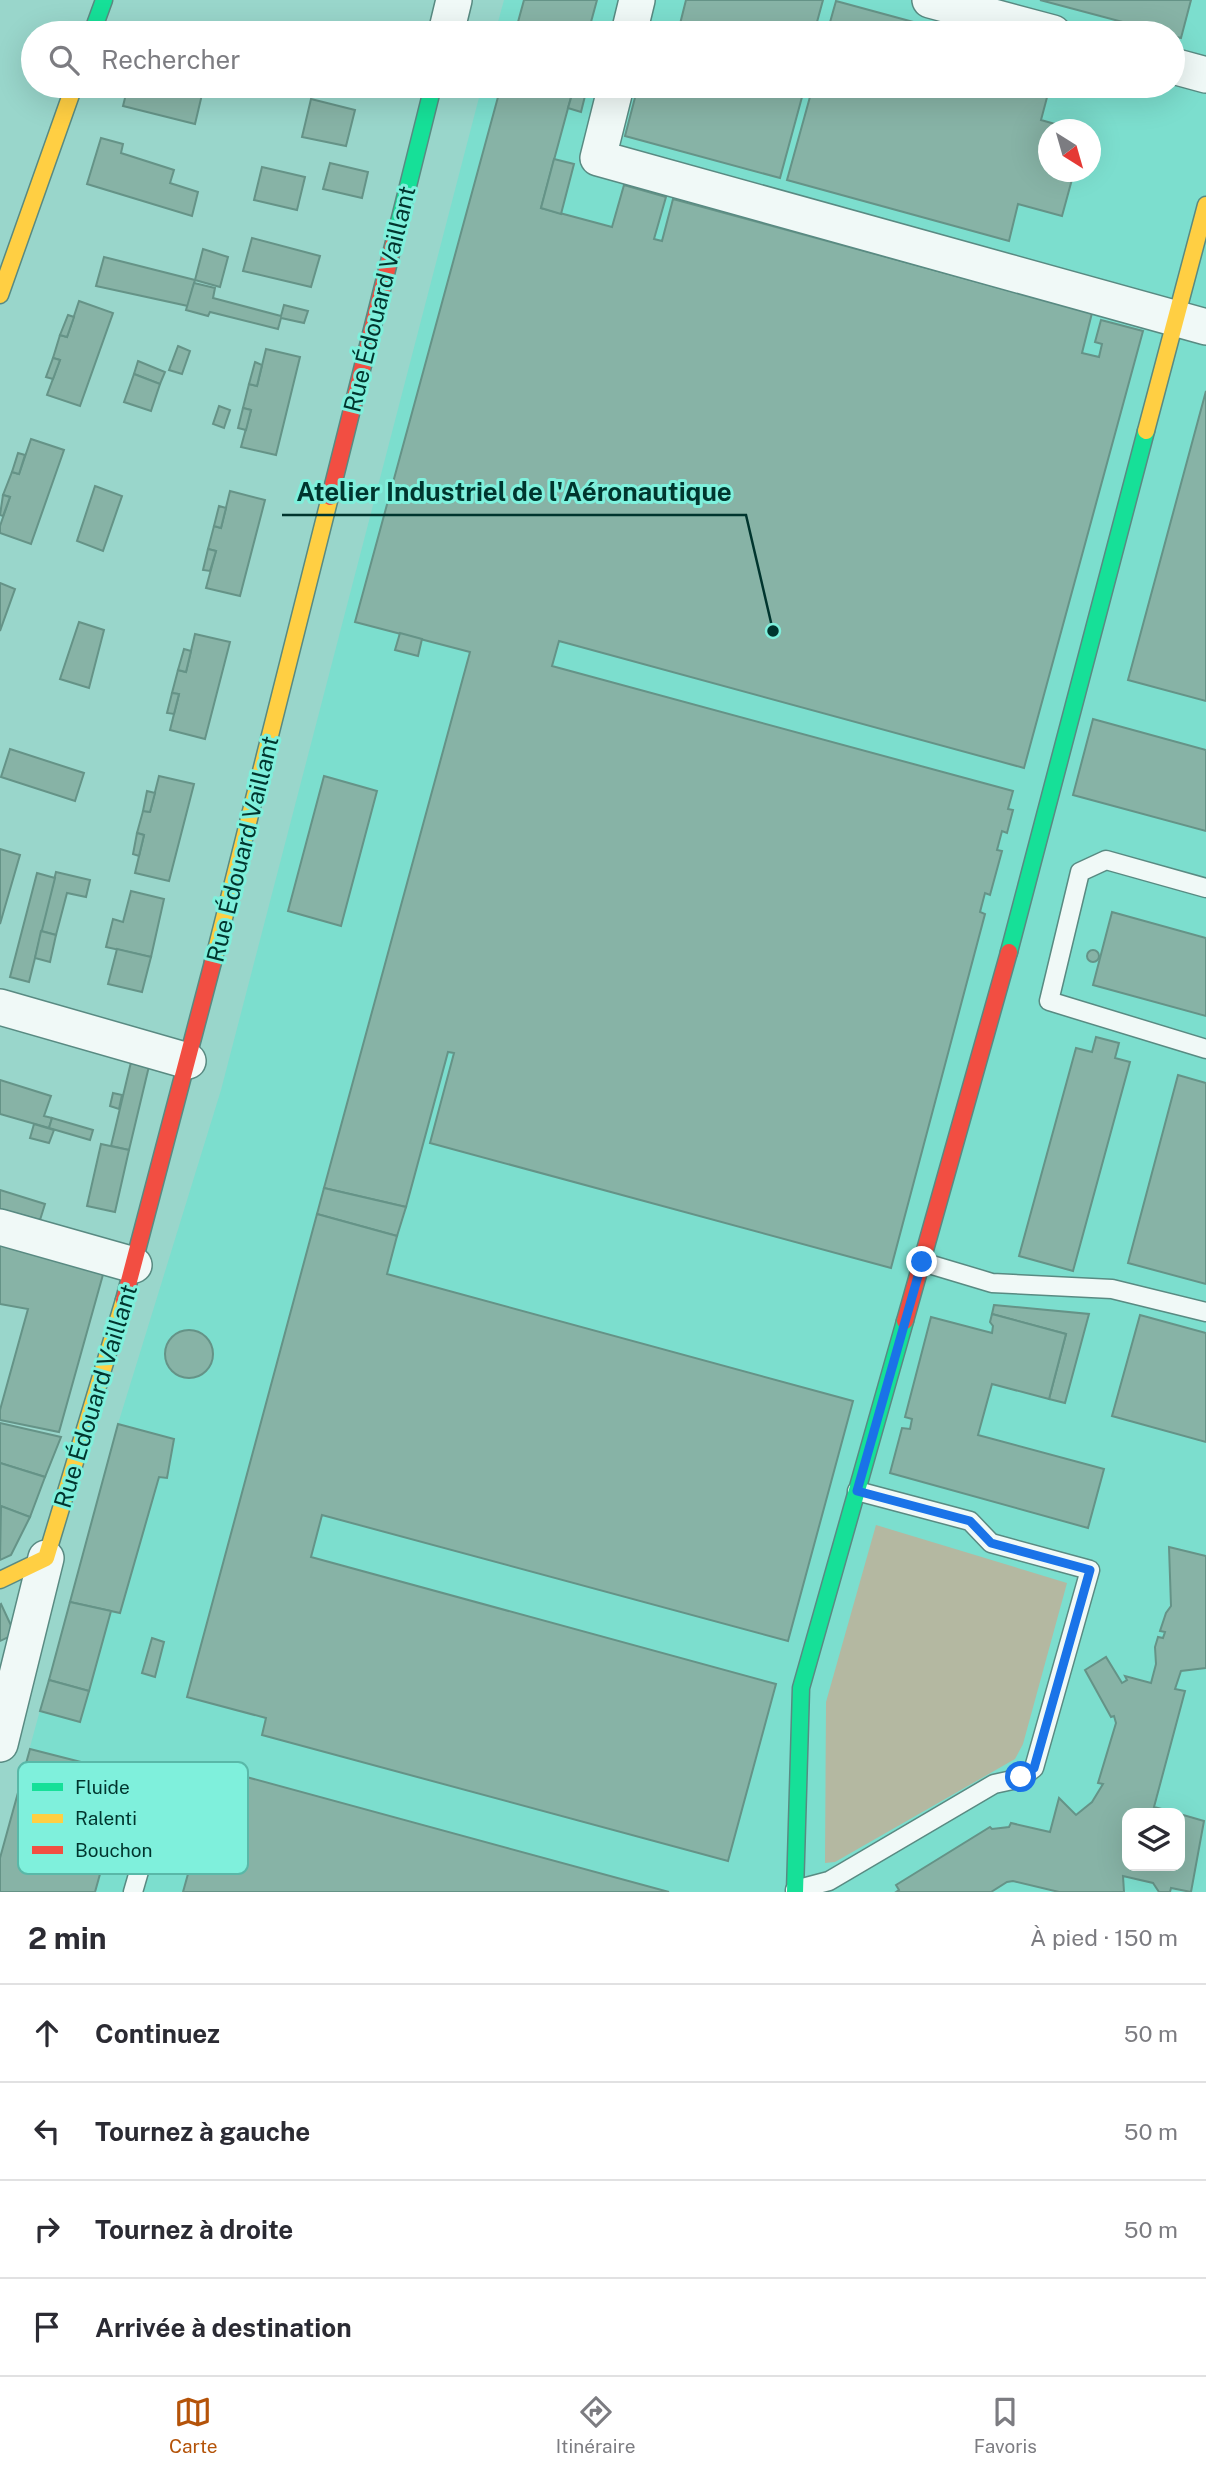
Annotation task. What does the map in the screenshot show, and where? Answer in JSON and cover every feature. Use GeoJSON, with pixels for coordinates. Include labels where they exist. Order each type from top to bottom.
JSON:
{"type":"FeatureCollection","features":[{"type":"Feature","properties":{"kind":"street"},"geometry":{"type":"LineString","coordinates":[[96,21],[104,0]]}},
{"type":"Feature","properties":{"kind":"street"},"geometry":{"type":"LineString","coordinates":[[449,21],[454,0]]}},
{"type":"Feature","properties":{"kind":"street"},"geometry":{"type":"LineString","coordinates":[[632,21],[637,0]]}},
{"type":"Feature","properties":{"kind":"street"},"geometry":{"type":"LineString","coordinates":[[930,0],[1008,21]]}},
{"type":"Feature","properties":{"kind":"street"},"geometry":{"type":"LineString","coordinates":[[1185,69],[1206,75]]}},
{"type":"Feature","properties":{"kind":"street"},"geometry":{"type":"LineString","coordinates":[[0,295],[70,98]]}},
{"type":"Feature","properties":{"kind":"street","name":"Rue Édouard Vaillant"},"geometry":{"type":"LineString","coordinates":[[46,1558],[134,1265],[188,1061],[430,98]]}},
{"type":"Feature","properties":{"kind":"street"},"geometry":{"type":"LineString","coordinates":[[613,98],[598,158],[1191,323]]}},
{"type":"Feature","properties":{"kind":"street"},"geometry":{"type":"LineString","coordinates":[[795,1891],[801,1688],[1191,323],[1206,205]]}},
{"type":"Feature","properties":{"kind":"street"},"geometry":{"type":"LineString","coordinates":[[0,1008],[188,1061]]}},
{"type":"Feature","properties":{"kind":"street"},"geometry":{"type":"LineString","coordinates":[[0,1227],[134,1265]]}},
{"type":"Feature","properties":{"kind":"street"},"geometry":{"type":"LineString","coordinates":[[0,1580],[46,1558]]}},
{"type":"Feature","properties":{"kind":"street"},"geometry":{"type":"LineString","coordinates":[[0,1744],[46,1558]]}},
{"type":"Feature","properties":{"kind":"lane"},"geometry":{"type":"LineString","coordinates":[[1206,888],[1106,860],[1080,872],[1049,1001],[1206,1049]]}},
{"type":"Feature","properties":{"kind":"lane"},"geometry":{"type":"LineString","coordinates":[[922,1262],[992,1283],[1112,1289],[1206,1312]]}},
{"type":"Feature","properties":{"kind":"lane"},"geometry":{"type":"LineString","coordinates":[[795,1891],[829,1881],[994,1784],[1021,1777],[1034,1768],[1090,1570],[991,1543],[970,1521],[857,1491]]}},
{"type":"Feature","properties":{"kind":"lane"},"geometry":{"type":"LineString","coordinates":[[133,1892],[138,1874]]}},
{"type":"Feature","properties":{"kind":"shaded area"},"geometry":{"type":"Polygon","coordinates":[[[504,0],[1206,0],[1206,1892],[0,1892],[0,1857],[18,1791],[18,1874],[248,1874],[248,1762],[26,1762],[118,1424],[221,1090],[479,98],[1185,98],[1185,21],[498,21],[504,0]]]}},
{"type":"Feature","properties":{"kind":"shaded area"},"geometry":{"type":"Polygon","coordinates":[[[876,1525],[1067,1583],[1023,1744],[1015,1759],[835,1862],[825,1863],[826,1702],[876,1525]]]}},
{"type":"Feature","properties":{"kind":"building"},"geometry":{"type":"Polygon","coordinates":[[[524,0],[597,0],[591,21],[518,21],[524,0]]]}},
{"type":"Feature","properties":{"kind":"building"},"geometry":{"type":"Polygon","coordinates":[[[686,0],[823,0],[817,21],[681,21],[686,0]]]}},
{"type":"Feature","properties":{"kind":"building"},"geometry":{"type":"Polygon","coordinates":[[[1040,0],[1191,0],[1185,23],[1119,21],[1040,0]]]}},
{"type":"Feature","properties":{"kind":"building"},"geometry":{"type":"Polygon","coordinates":[[[836,1],[910,21],[830,21],[836,1]]]}},
{"type":"Feature","properties":{"kind":"building"},"geometry":{"type":"Polygon","coordinates":[[[125,98],[201,98],[195,124],[123,106],[125,98]]]}},
{"type":"Feature","properties":{"kind":"building"},"geometry":{"type":"Polygon","coordinates":[[[498,98],[571,98],[541,208],[612,227],[624,185],[666,197],[654,239],[662,241],[673,199],[1092,313],[1082,353],[1099,357],[1102,344],[1095,342],[1101,320],[1143,331],[1024,768],[559,641],[552,666],[1013,791],[1008,809],[1013,810],[1007,833],[1002,831],[997,850],[1002,851],[990,895],[985,893],[980,912],[985,914],[891,1268],[430,1143],[454,1053],[448,1052],[406,1207],[324,1188],[470,652],[355,622],[498,98]]]}},
{"type":"Feature","properties":{"kind":"building"},"geometry":{"type":"Polygon","coordinates":[[[571,98],[584,98],[581,112],[568,108],[571,98]]]}},
{"type":"Feature","properties":{"kind":"building"},"geometry":{"type":"Polygon","coordinates":[[[635,98],[802,98],[780,178],[625,136],[635,98]]]}},
{"type":"Feature","properties":{"kind":"building"},"geometry":{"type":"Polygon","coordinates":[[[810,98],[1047,98],[1041,119],[1038,119],[1038,182],[1071,182],[1062,216],[1018,204],[1009,241],[787,180],[810,98]]]}},
{"type":"Feature","properties":{"kind":"building"},"geometry":{"type":"Polygon","coordinates":[[[311,99],[355,110],[346,146],[302,137],[311,99]]]}},
{"type":"Feature","properties":{"kind":"building"},"geometry":{"type":"Polygon","coordinates":[[[101,138],[123,144],[121,153],[174,170],[170,183],[198,192],[192,216],[87,184],[101,138]]]}},
{"type":"Feature","properties":{"kind":"building"},"geometry":{"type":"Polygon","coordinates":[[[554,159],[574,164],[561,214],[541,208],[554,159]]]}},
{"type":"Feature","properties":{"kind":"building"},"geometry":{"type":"Polygon","coordinates":[[[330,163],[368,172],[362,198],[323,189],[330,163]]]}},
{"type":"Feature","properties":{"kind":"building"},"geometry":{"type":"Polygon","coordinates":[[[262,167],[305,177],[297,210],[254,200],[262,167]]]}},
{"type":"Feature","properties":{"kind":"building"},"geometry":{"type":"Polygon","coordinates":[[[252,238],[320,256],[311,287],[243,271],[252,238]]]}},
{"type":"Feature","properties":{"kind":"building"},"geometry":{"type":"Polygon","coordinates":[[[203,249],[228,257],[220,287],[195,280],[203,249]]]}},
{"type":"Feature","properties":{"kind":"building"},"geometry":{"type":"Polygon","coordinates":[[[104,257],[195,280],[188,306],[96,286],[104,257]]]}},
{"type":"Feature","properties":{"kind":"building"},"geometry":{"type":"Polygon","coordinates":[[[194,283],[215,288],[213,298],[281,316],[284,305],[308,311],[304,323],[281,318],[278,329],[210,312],[208,316],[186,310],[194,283]]]}},
{"type":"Feature","properties":{"kind":"building"},"geometry":{"type":"Polygon","coordinates":[[[79,301],[113,313],[80,406],[47,395],[60,360],[53,358],[60,335],[67,337],[79,301]]]}},
{"type":"Feature","properties":{"kind":"building"},"geometry":{"type":"Polygon","coordinates":[[[68,315],[74,317],[67,337],[60,335],[68,315]]]}},
{"type":"Feature","properties":{"kind":"building"},"geometry":{"type":"Polygon","coordinates":[[[178,346],[190,351],[182,374],[169,370],[178,346]]]}},
{"type":"Feature","properties":{"kind":"building"},"geometry":{"type":"Polygon","coordinates":[[[266,349],[300,357],[276,455],[241,447],[251,410],[243,408],[249,384],[257,386],[266,349]]]}},
{"type":"Feature","properties":{"kind":"building"},"geometry":{"type":"Polygon","coordinates":[[[53,358],[60,360],[53,379],[46,377],[53,358]]]}},
{"type":"Feature","properties":{"kind":"building"},"geometry":{"type":"Polygon","coordinates":[[[138,361],[165,372],[160,384],[134,374],[138,361]]]}},
{"type":"Feature","properties":{"kind":"building"},"geometry":{"type":"Polygon","coordinates":[[[255,362],[262,365],[257,386],[249,384],[255,362]]]}},
{"type":"Feature","properties":{"kind":"building"},"geometry":{"type":"Polygon","coordinates":[[[134,374],[160,384],[151,411],[124,402],[134,374]]]}},
{"type":"Feature","properties":{"kind":"building"},"geometry":{"type":"Polygon","coordinates":[[[1206,391],[1206,701],[1128,680],[1206,391]]]}},
{"type":"Feature","properties":{"kind":"building"},"geometry":{"type":"Polygon","coordinates":[[[219,406],[230,410],[224,428],[213,424],[219,406]]]}},
{"type":"Feature","properties":{"kind":"building"},"geometry":{"type":"Polygon","coordinates":[[[243,408],[251,410],[246,430],[238,428],[243,408]]]}},
{"type":"Feature","properties":{"kind":"building"},"geometry":{"type":"Polygon","coordinates":[[[31,439],[64,450],[31,544],[0,533],[0,526],[10,497],[3,495],[12,472],[19,474],[31,439]]]}},
{"type":"Feature","properties":{"kind":"building"},"geometry":{"type":"Polygon","coordinates":[[[18,453],[25,455],[19,474],[12,472],[18,453]]]}},
{"type":"Feature","properties":{"kind":"building"},"geometry":{"type":"Polygon","coordinates":[[[95,486],[122,496],[103,551],[77,541],[95,486]]]}},
{"type":"Feature","properties":{"kind":"building"},"geometry":{"type":"Polygon","coordinates":[[[230,491],[265,500],[240,596],[206,588],[216,551],[208,549],[214,526],[221,528],[230,491]]]}},
{"type":"Feature","properties":{"kind":"building"},"geometry":{"type":"Polygon","coordinates":[[[3,495],[10,497],[3,516],[0,515],[3,495]]]}},
{"type":"Feature","properties":{"kind":"building"},"geometry":{"type":"Polygon","coordinates":[[[219,506],[226,508],[221,528],[214,526],[219,506]]]}},
{"type":"Feature","properties":{"kind":"building"},"geometry":{"type":"Polygon","coordinates":[[[208,549],[216,551],[210,571],[203,570],[208,549]]]}},
{"type":"Feature","properties":{"kind":"building"},"geometry":{"type":"Polygon","coordinates":[[[0,583],[15,589],[0,631],[0,583]]]}},
{"type":"Feature","properties":{"kind":"building"},"geometry":{"type":"Polygon","coordinates":[[[79,622],[104,630],[89,688],[60,679],[79,622]]]}},
{"type":"Feature","properties":{"kind":"building"},"geometry":{"type":"Polygon","coordinates":[[[400,633],[422,639],[418,656],[395,650],[400,633]]]}},
{"type":"Feature","properties":{"kind":"building"},"geometry":{"type":"Polygon","coordinates":[[[195,634],[230,642],[205,739],[170,730],[179,694],[172,693],[178,670],[186,672],[195,634]]]}},
{"type":"Feature","properties":{"kind":"building"},"geometry":{"type":"Polygon","coordinates":[[[184,649],[191,651],[186,672],[178,670],[184,649]]]}},
{"type":"Feature","properties":{"kind":"building"},"geometry":{"type":"Polygon","coordinates":[[[172,693],[179,694],[174,714],[167,713],[172,693]]]}},
{"type":"Feature","properties":{"kind":"building"},"geometry":{"type":"Polygon","coordinates":[[[1093,719],[1206,750],[1206,831],[1073,795],[1093,719]]]}},
{"type":"Feature","properties":{"kind":"building"},"geometry":{"type":"Polygon","coordinates":[[[10,749],[84,773],[75,801],[1,777],[10,749]]]}},
{"type":"Feature","properties":{"kind":"building"},"geometry":{"type":"Polygon","coordinates":[[[159,776],[194,784],[169,881],[135,873],[144,835],[137,833],[143,811],[150,812],[159,776]]]}},
{"type":"Feature","properties":{"kind":"building"},"geometry":{"type":"Polygon","coordinates":[[[324,776],[377,791],[341,926],[288,911],[324,776]]]}},
{"type":"Feature","properties":{"kind":"building"},"geometry":{"type":"Polygon","coordinates":[[[147,791],[155,793],[150,812],[143,811],[147,791]]]}},
{"type":"Feature","properties":{"kind":"building"},"geometry":{"type":"Polygon","coordinates":[[[137,833],[144,835],[139,856],[133,854],[137,833]]]}},
{"type":"Feature","properties":{"kind":"building"},"geometry":{"type":"Polygon","coordinates":[[[0,849],[20,855],[0,924],[0,849]]]}},
{"type":"Feature","properties":{"kind":"building"},"geometry":{"type":"Polygon","coordinates":[[[56,872],[90,880],[86,897],[67,893],[56,935],[41,931],[56,872]]]}},
{"type":"Feature","properties":{"kind":"building"},"geometry":{"type":"Polygon","coordinates":[[[37,873],[55,878],[29,982],[10,977],[37,873]]]}},
{"type":"Feature","properties":{"kind":"building"},"geometry":{"type":"Polygon","coordinates":[[[131,891],[164,899],[151,957],[106,947],[113,919],[123,922],[131,891]]]}},
{"type":"Feature","properties":{"kind":"building"},"geometry":{"type":"Polygon","coordinates":[[[1112,912],[1206,938],[1206,1016],[1093,985],[1112,912]]]}},
{"type":"Feature","properties":{"kind":"building"},"geometry":{"type":"Polygon","coordinates":[[[41,931],[56,935],[50,962],[35,958],[41,931]]]}},
{"type":"Feature","properties":{"kind":"building"},"geometry":{"type":"Polygon","coordinates":[[[117,949],[151,957],[142,992],[108,984],[117,949]]]}},
{"type":"Feature","properties":{"kind":"building"},"geometry":{"type":"Polygon","coordinates":[[[1093,950],[1099,956],[1093,962],[1087,956],[1093,950]]]}},
{"type":"Feature","properties":{"kind":"building"},"geometry":{"type":"Polygon","coordinates":[[[1096,1037],[1119,1043],[1115,1058],[1130,1062],[1073,1271],[1019,1256],[1076,1048],[1092,1052],[1096,1037]]]}},
{"type":"Feature","properties":{"kind":"building"},"geometry":{"type":"Polygon","coordinates":[[[132,1058],[150,1062],[129,1150],[111,1146],[132,1058]]]}},
{"type":"Feature","properties":{"kind":"building"},"geometry":{"type":"Polygon","coordinates":[[[1178,1075],[1206,1083],[1206,1284],[1128,1263],[1178,1075]]]}},
{"type":"Feature","properties":{"kind":"building"},"geometry":{"type":"Polygon","coordinates":[[[0,1080],[51,1096],[44,1116],[52,1118],[49,1128],[0,1114],[0,1080]]]}},
{"type":"Feature","properties":{"kind":"building"},"geometry":{"type":"Polygon","coordinates":[[[113,1093],[122,1095],[119,1109],[110,1106],[113,1093]]]}},
{"type":"Feature","properties":{"kind":"building"},"geometry":{"type":"Polygon","coordinates":[[[52,1118],[93,1130],[90,1140],[49,1128],[52,1118]]]}},
{"type":"Feature","properties":{"kind":"building"},"geometry":{"type":"Polygon","coordinates":[[[34,1124],[54,1130],[49,1143],[30,1138],[34,1124]]]}},
{"type":"Feature","properties":{"kind":"building"},"geometry":{"type":"Polygon","coordinates":[[[101,1144],[129,1150],[115,1212],[87,1206],[101,1144]]]}},
{"type":"Feature","properties":{"kind":"building"},"geometry":{"type":"Polygon","coordinates":[[[324,1188],[406,1207],[397,1236],[317,1214],[324,1188]]]}},
{"type":"Feature","properties":{"kind":"building"},"geometry":{"type":"Polygon","coordinates":[[[0,1190],[45,1204],[40,1220],[0,1209],[0,1190]]]}},
{"type":"Feature","properties":{"kind":"building"},"geometry":{"type":"Polygon","coordinates":[[[317,1214],[397,1236],[387,1274],[853,1401],[788,1641],[322,1515],[311,1557],[776,1684],[728,1861],[262,1735],[266,1718],[187,1697],[317,1214]]]}},
{"type":"Feature","properties":{"kind":"building"},"geometry":{"type":"Polygon","coordinates":[[[0,1243],[104,1271],[59,1432],[0,1420],[0,1410],[28,1309],[0,1304],[0,1243]]]}},
{"type":"Feature","properties":{"kind":"building"},"geometry":{"type":"Polygon","coordinates":[[[994,1305],[1089,1314],[1065,1403],[1049,1399],[1066,1334],[992,1314],[994,1305]]]}},
{"type":"Feature","properties":{"kind":"building"},"geometry":{"type":"Polygon","coordinates":[[[992,1314],[1066,1334],[1049,1399],[992,1384],[978,1435],[1104,1469],[1088,1528],[890,1473],[902,1428],[910,1429],[912,1419],[905,1417],[931,1317],[992,1333],[992,1314]]]}},
{"type":"Feature","properties":{"kind":"building"},"geometry":{"type":"Polygon","coordinates":[[[1140,1315],[1206,1333],[1206,1442],[1112,1416],[1140,1315]]]}},
{"type":"Feature","properties":{"kind":"building"},"geometry":{"type":"Polygon","coordinates":[[[189,1330],[206,1337],[213,1354],[206,1371],[189,1378],[172,1371],[165,1354],[172,1337],[189,1330]]]}},
{"type":"Feature","properties":{"kind":"building"},"geometry":{"type":"Polygon","coordinates":[[[0,1423],[61,1437],[45,1477],[0,1463],[0,1423]]]}},
{"type":"Feature","properties":{"kind":"building"},"geometry":{"type":"Polygon","coordinates":[[[118,1424],[174,1439],[167,1478],[159,1477],[120,1613],[70,1602],[118,1424]]]}},
{"type":"Feature","properties":{"kind":"building"},"geometry":{"type":"Polygon","coordinates":[[[0,1463],[45,1477],[30,1517],[0,1506],[0,1463]]]}},
{"type":"Feature","properties":{"kind":"building"},"geometry":{"type":"Polygon","coordinates":[[[1,1506],[30,1517],[11,1555],[0,1560],[1,1506]]]}},
{"type":"Feature","properties":{"kind":"building"},"geometry":{"type":"Polygon","coordinates":[[[1169,1547],[1206,1556],[1206,1668],[1181,1671],[1175,1689],[1185,1691],[1154,1807],[1158,1808],[1122,1808],[1122,1871],[1185,1871],[1185,1815],[1204,1821],[1191,1892],[1171,1888],[1170,1892],[1159,1892],[1153,1883],[1123,1876],[1124,1892],[1059,1892],[1013,1881],[991,1892],[896,1892],[899,1890],[896,1885],[990,1827],[1009,1827],[1011,1823],[1050,1832],[1059,1798],[1076,1815],[1092,1802],[1103,1784],[1098,1783],[1116,1723],[1085,1670],[1106,1657],[1122,1683],[1127,1680],[1125,1676],[1151,1683],[1156,1664],[1155,1647],[1158,1637],[1163,1638],[1165,1632],[1160,1631],[1171,1606],[1169,1547]]]}},
{"type":"Feature","properties":{"kind":"building"},"geometry":{"type":"Polygon","coordinates":[[[70,1602],[111,1611],[89,1691],[49,1680],[70,1602]]]}},
{"type":"Feature","properties":{"kind":"building"},"geometry":{"type":"Polygon","coordinates":[[[0,1605],[15,1634],[0,1641],[0,1605]]]}},
{"type":"Feature","properties":{"kind":"building"},"geometry":{"type":"Polygon","coordinates":[[[152,1638],[164,1642],[155,1677],[142,1673],[152,1638]]]}},
{"type":"Feature","properties":{"kind":"building"},"geometry":{"type":"Polygon","coordinates":[[[49,1680],[89,1691],[80,1722],[40,1711],[49,1680]]]}},
{"type":"Feature","properties":{"kind":"building"},"geometry":{"type":"Polygon","coordinates":[[[30,1749],[81,1762],[26,1762],[30,1749]]]}},
{"type":"Feature","properties":{"kind":"building"},"geometry":{"type":"Polygon","coordinates":[[[248,1777],[669,1892],[183,1892],[188,1874],[248,1874],[248,1777]]]}},
{"type":"Feature","properties":{"kind":"building"},"geometry":{"type":"Polygon","coordinates":[[[18,1793],[18,1874],[100,1874],[95,1892],[0,1892],[0,1858],[18,1793]]]}},
{"type":"Feature","properties":{"kind":"traffic: fast"},"geometry":{"type":"LineString","coordinates":[[96,21],[104,0]]}},
{"type":"Feature","properties":{"kind":"traffic: fast"},"geometry":{"type":"LineString","coordinates":[[397,230],[430,98]]}},
{"type":"Feature","properties":{"kind":"traffic: fast"},"geometry":{"type":"LineString","coordinates":[[1009,952],[1146,431]]}},
{"type":"Feature","properties":{"kind":"traffic: fast"},"geometry":{"type":"LineString","coordinates":[[795,1892],[801,1688],[905,1321]]}},
{"type":"Feature","properties":{"kind":"traffic: slow"},"geometry":{"type":"LineString","coordinates":[[0,295],[70,98]]}},
{"type":"Feature","properties":{"kind":"traffic: slow"},"geometry":{"type":"LineString","coordinates":[[1146,431],[1206,205]]}},
{"type":"Feature","properties":{"kind":"traffic: slow"},"geometry":{"type":"LineString","coordinates":[[213,962],[330,497]]}},
{"type":"Feature","properties":{"kind":"traffic: slow"},"geometry":{"type":"LineString","coordinates":[[0,1580],[46,1558],[124,1300]]}},
{"type":"Feature","properties":{"kind":"traffic: jam"},"geometry":{"type":"LineString","coordinates":[[330,497],[397,230]]}},
{"type":"Feature","properties":{"kind":"traffic: jam"},"geometry":{"type":"LineString","coordinates":[[905,1321],[1009,952]]}},
{"type":"Feature","properties":{"kind":"traffic: jam"},"geometry":{"type":"LineString","coordinates":[[124,1300],[213,962]]}},
{"type":"Feature","properties":{"kind":"place","name":"Atelier Industriel de l'Aéronautique"},"geometry":{"type":"Point","coordinates":[773,631]}},
{"type":"Feature","properties":{"kind":"route"},"geometry":{"type":"LineString","coordinates":[[922,1262],[857,1491],[970,1521],[991,1543],[1090,1570],[1034,1768],[1021,1777]]}}]}
